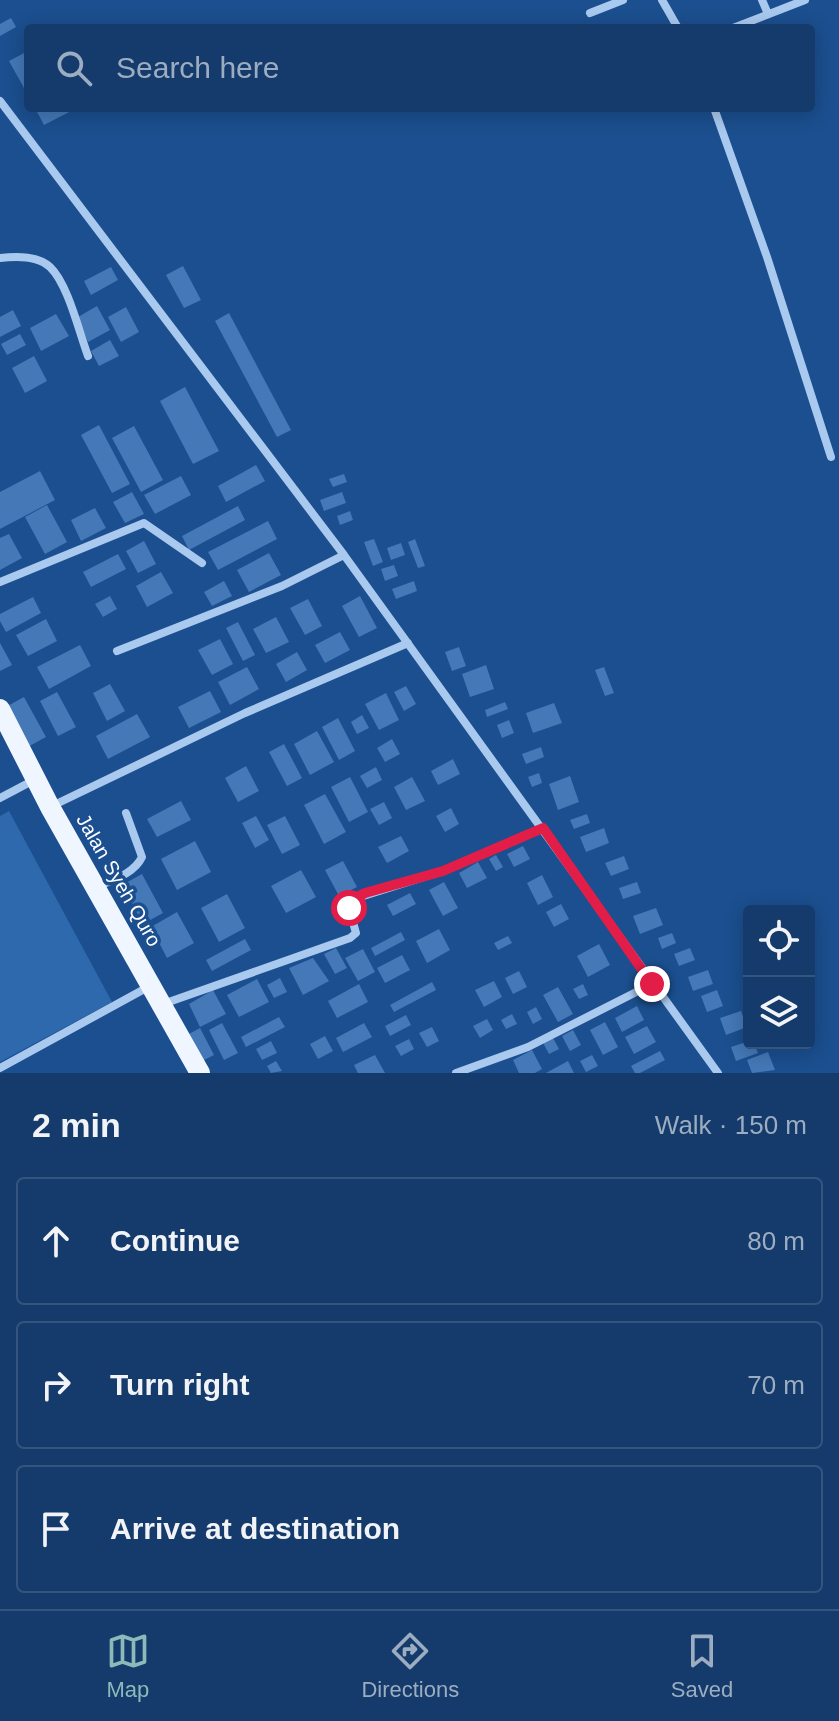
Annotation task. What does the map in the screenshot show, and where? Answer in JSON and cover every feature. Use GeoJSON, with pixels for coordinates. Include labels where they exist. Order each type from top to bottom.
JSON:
{"type":"FeatureCollection","features":[{"type":"Feature","properties":{"kind":"main road","name":"Jalan Syeh Quro"},"geometry":{"type":"LineString","coordinates":[[0,709],[50,807],[200,1073]]}},
{"type":"Feature","properties":{"kind":"street"},"geometry":{"type":"LineString","coordinates":[[590,13],[623,0]]}},
{"type":"Feature","properties":{"kind":"street"},"geometry":{"type":"LineString","coordinates":[[662,0],[676,24]]}},
{"type":"Feature","properties":{"kind":"street"},"geometry":{"type":"LineString","coordinates":[[762,0],[768,14]]}},
{"type":"Feature","properties":{"kind":"street"},"geometry":{"type":"LineString","coordinates":[[743,24],[805,0]]}},
{"type":"Feature","properties":{"kind":"street"},"geometry":{"type":"LineString","coordinates":[[0,101],[344,555],[718,1073]]}},
{"type":"Feature","properties":{"kind":"street"},"geometry":{"type":"LineString","coordinates":[[715,112],[767,257],[831,457]]}},
{"type":"Feature","properties":{"kind":"street"},"geometry":{"type":"LineString","coordinates":[[0,258],[21,256],[51,268],[63,289],[88,356]]}},
{"type":"Feature","properties":{"kind":"street"},"geometry":{"type":"LineString","coordinates":[[0,582],[144,523],[202,563]]}},
{"type":"Feature","properties":{"kind":"street"},"geometry":{"type":"LineString","coordinates":[[117,651],[282,586],[344,555]]}},
{"type":"Feature","properties":{"kind":"street"},"geometry":{"type":"LineString","coordinates":[[50,807],[245,713],[408,643]]}},
{"type":"Feature","properties":{"kind":"street"},"geometry":{"type":"LineString","coordinates":[[0,798],[36,779]]}},
{"type":"Feature","properties":{"kind":"street"},"geometry":{"type":"LineString","coordinates":[[96,887],[131,870],[142,857],[126,813]]}},
{"type":"Feature","properties":{"kind":"street"},"geometry":{"type":"LineString","coordinates":[[163,1004],[350,938],[356,933],[349,908],[352,900],[443,871],[543,828]]}},
{"type":"Feature","properties":{"kind":"street"},"geometry":{"type":"LineString","coordinates":[[456,1073],[528,1047],[652,984]]}},
{"type":"Feature","properties":{"kind":"street"},"geometry":{"type":"LineString","coordinates":[[0,1068],[151,985]]}},
{"type":"Feature","properties":{"kind":"shaded area"},"geometry":{"type":"Polygon","coordinates":[[[9,811],[112,1002],[0,1062],[0,816],[9,811]]]}},
{"type":"Feature","properties":{"kind":"building"},"geometry":{"type":"Polygon","coordinates":[[[11,18],[16,27],[0,36],[0,24],[11,18]]]}},
{"type":"Feature","properties":{"kind":"building"},"geometry":{"type":"Polygon","coordinates":[[[24,53],[24,88],[9,61],[24,53]]]}},
{"type":"Feature","properties":{"kind":"building"},"geometry":{"type":"Polygon","coordinates":[[[37,112],[69,112],[44,125],[37,112]]]}},
{"type":"Feature","properties":{"kind":"building"},"geometry":{"type":"Polygon","coordinates":[[[183,266],[201,300],[184,308],[166,275],[183,266]]]}},
{"type":"Feature","properties":{"kind":"building"},"geometry":{"type":"Polygon","coordinates":[[[111,267],[118,280],[91,295],[84,281],[111,267]]]}},
{"type":"Feature","properties":{"kind":"building"},"geometry":{"type":"Polygon","coordinates":[[[97,306],[110,330],[88,342],[78,317],[97,306]]]}},
{"type":"Feature","properties":{"kind":"building"},"geometry":{"type":"Polygon","coordinates":[[[126,307],[139,332],[121,342],[108,317],[126,307]]]}},
{"type":"Feature","properties":{"kind":"building"},"geometry":{"type":"Polygon","coordinates":[[[13,310],[21,326],[0,337],[0,317],[13,310]]]}},
{"type":"Feature","properties":{"kind":"building"},"geometry":{"type":"Polygon","coordinates":[[[229,313],[291,430],[277,437],[215,321],[229,313]]]}},
{"type":"Feature","properties":{"kind":"building"},"geometry":{"type":"Polygon","coordinates":[[[56,314],[69,336],[41,351],[30,328],[56,314]]]}},
{"type":"Feature","properties":{"kind":"building"},"geometry":{"type":"Polygon","coordinates":[[[20,334],[26,345],[7,355],[1,344],[20,334]]]}},
{"type":"Feature","properties":{"kind":"building"},"geometry":{"type":"Polygon","coordinates":[[[110,340],[119,356],[99,366],[91,351],[110,340]]]}},
{"type":"Feature","properties":{"kind":"building"},"geometry":{"type":"Polygon","coordinates":[[[34,356],[47,381],[25,393],[12,368],[34,356]]]}},
{"type":"Feature","properties":{"kind":"building"},"geometry":{"type":"Polygon","coordinates":[[[185,387],[219,451],[193,464],[160,401],[185,387]]]}},
{"type":"Feature","properties":{"kind":"building"},"geometry":{"type":"Polygon","coordinates":[[[99,425],[130,484],[112,493],[81,435],[99,425]]]}},
{"type":"Feature","properties":{"kind":"building"},"geometry":{"type":"Polygon","coordinates":[[[134,426],[163,480],[141,492],[112,438],[134,426]]]}},
{"type":"Feature","properties":{"kind":"building"},"geometry":{"type":"Polygon","coordinates":[[[256,465],[265,481],[226,502],[218,486],[256,465]]]}},
{"type":"Feature","properties":{"kind":"building"},"geometry":{"type":"Polygon","coordinates":[[[40,471],[55,500],[0,529],[0,492],[40,471]]]}},
{"type":"Feature","properties":{"kind":"building"},"geometry":{"type":"Polygon","coordinates":[[[344,474],[347,482],[333,487],[329,479],[344,474]]]}},
{"type":"Feature","properties":{"kind":"building"},"geometry":{"type":"Polygon","coordinates":[[[181,476],[191,495],[155,514],[144,495],[181,476]]]}},
{"type":"Feature","properties":{"kind":"building"},"geometry":{"type":"Polygon","coordinates":[[[132,492],[144,514],[125,523],[113,502],[132,492]]]}},
{"type":"Feature","properties":{"kind":"building"},"geometry":{"type":"Polygon","coordinates":[[[342,492],[346,503],[324,511],[320,500],[342,492]]]}},
{"type":"Feature","properties":{"kind":"building"},"geometry":{"type":"Polygon","coordinates":[[[47,505],[67,542],[45,554],[25,517],[47,505]]]}},
{"type":"Feature","properties":{"kind":"building"},"geometry":{"type":"Polygon","coordinates":[[[238,506],[245,520],[189,550],[182,536],[238,506]]]}},
{"type":"Feature","properties":{"kind":"building"},"geometry":{"type":"Polygon","coordinates":[[[95,508],[106,528],[81,541],[71,520],[95,508]]]}},
{"type":"Feature","properties":{"kind":"building"},"geometry":{"type":"Polygon","coordinates":[[[350,511],[353,520],[340,525],[337,516],[350,511]]]}},
{"type":"Feature","properties":{"kind":"building"},"geometry":{"type":"Polygon","coordinates":[[[268,521],[277,539],[218,570],[208,552],[268,521]]]}},
{"type":"Feature","properties":{"kind":"building"},"geometry":{"type":"Polygon","coordinates":[[[9,534],[22,558],[0,570],[0,538],[9,534]]]}},
{"type":"Feature","properties":{"kind":"building"},"geometry":{"type":"Polygon","coordinates":[[[374,539],[383,562],[373,566],[364,542],[374,539]]]}},
{"type":"Feature","properties":{"kind":"building"},"geometry":{"type":"Polygon","coordinates":[[[415,539],[425,566],[418,568],[408,542],[415,539]]]}},
{"type":"Feature","properties":{"kind":"building"},"geometry":{"type":"Polygon","coordinates":[[[144,541],[156,564],[138,573],[126,551],[144,541]]]}},
{"type":"Feature","properties":{"kind":"building"},"geometry":{"type":"Polygon","coordinates":[[[401,543],[405,555],[391,560],[387,548],[401,543]]]}},
{"type":"Feature","properties":{"kind":"building"},"geometry":{"type":"Polygon","coordinates":[[[269,553],[281,575],[249,592],[237,570],[269,553]]]}},
{"type":"Feature","properties":{"kind":"building"},"geometry":{"type":"Polygon","coordinates":[[[118,554],[126,569],[91,587],[83,572],[118,554]]]}},
{"type":"Feature","properties":{"kind":"building"},"geometry":{"type":"Polygon","coordinates":[[[394,565],[398,576],[385,581],[381,569],[394,565]]]}},
{"type":"Feature","properties":{"kind":"building"},"geometry":{"type":"Polygon","coordinates":[[[161,572],[173,593],[147,607],[136,586],[161,572]]]}},
{"type":"Feature","properties":{"kind":"building"},"geometry":{"type":"Polygon","coordinates":[[[224,581],[232,596],[212,606],[204,592],[224,581]]]}},
{"type":"Feature","properties":{"kind":"building"},"geometry":{"type":"Polygon","coordinates":[[[414,581],[417,591],[396,599],[392,589],[414,581]]]}},
{"type":"Feature","properties":{"kind":"building"},"geometry":{"type":"Polygon","coordinates":[[[110,596],[117,609],[103,617],[95,604],[110,596]]]}},
{"type":"Feature","properties":{"kind":"building"},"geometry":{"type":"Polygon","coordinates":[[[360,596],[377,628],[359,637],[342,606],[360,596]]]}},
{"type":"Feature","properties":{"kind":"building"},"geometry":{"type":"Polygon","coordinates":[[[33,597],[41,613],[6,632],[0,614],[33,597]]]}},
{"type":"Feature","properties":{"kind":"building"},"geometry":{"type":"Polygon","coordinates":[[[308,599],[322,626],[305,635],[290,608],[308,599]]]}},
{"type":"Feature","properties":{"kind":"building"},"geometry":{"type":"Polygon","coordinates":[[[276,617],[289,642],[266,653],[253,629],[276,617]]]}},
{"type":"Feature","properties":{"kind":"building"},"geometry":{"type":"Polygon","coordinates":[[[46,619],[57,641],[28,656],[16,635],[46,619]]]}},
{"type":"Feature","properties":{"kind":"building"},"geometry":{"type":"Polygon","coordinates":[[[238,622],[255,655],[243,661],[226,628],[238,622]]]}},
{"type":"Feature","properties":{"kind":"building"},"geometry":{"type":"Polygon","coordinates":[[[340,632],[350,650],[325,663],[315,645],[340,632]]]}},
{"type":"Feature","properties":{"kind":"building"},"geometry":{"type":"Polygon","coordinates":[[[220,639],[233,664],[212,675],[198,650],[220,639]]]}},
{"type":"Feature","properties":{"kind":"building"},"geometry":{"type":"Polygon","coordinates":[[[0,643],[12,665],[0,671],[0,643]]]}},
{"type":"Feature","properties":{"kind":"building"},"geometry":{"type":"Polygon","coordinates":[[[80,645],[91,666],[49,689],[37,667],[80,645]]]}},
{"type":"Feature","properties":{"kind":"building"},"geometry":{"type":"Polygon","coordinates":[[[459,647],[466,666],[452,671],[445,652],[459,647]]]}},
{"type":"Feature","properties":{"kind":"building"},"geometry":{"type":"Polygon","coordinates":[[[297,652],[307,670],[286,682],[276,664],[297,652]]]}},
{"type":"Feature","properties":{"kind":"building"},"geometry":{"type":"Polygon","coordinates":[[[486,665],[494,689],[470,697],[462,674],[486,665]]]}},
{"type":"Feature","properties":{"kind":"building"},"geometry":{"type":"Polygon","coordinates":[[[247,667],[259,689],[230,705],[218,682],[247,667]]]}},
{"type":"Feature","properties":{"kind":"building"},"geometry":{"type":"Polygon","coordinates":[[[604,667],[614,693],[605,696],[595,670],[604,667]]]}},
{"type":"Feature","properties":{"kind":"building"},"geometry":{"type":"Polygon","coordinates":[[[110,684],[125,711],[107,721],[93,693],[110,684]]]}},
{"type":"Feature","properties":{"kind":"building"},"geometry":{"type":"Polygon","coordinates":[[[406,686],[416,704],[404,711],[394,692],[406,686]]]}},
{"type":"Feature","properties":{"kind":"building"},"geometry":{"type":"Polygon","coordinates":[[[210,691],[221,712],[189,728],[178,707],[210,691]]]}},
{"type":"Feature","properties":{"kind":"building"},"geometry":{"type":"Polygon","coordinates":[[[57,692],[76,727],[58,736],[40,701],[57,692]]]}},
{"type":"Feature","properties":{"kind":"building"},"geometry":{"type":"Polygon","coordinates":[[[386,693],[399,720],[379,730],[365,704],[386,693]]]}},
{"type":"Feature","properties":{"kind":"building"},"geometry":{"type":"Polygon","coordinates":[[[24,697],[46,737],[24,749],[2,709],[24,697]]]}},
{"type":"Feature","properties":{"kind":"building"},"geometry":{"type":"Polygon","coordinates":[[[505,702],[508,709],[487,717],[485,710],[505,702]]]}},
{"type":"Feature","properties":{"kind":"building"},"geometry":{"type":"Polygon","coordinates":[[[554,703],[562,723],[533,733],[526,713],[554,703]]]}},
{"type":"Feature","properties":{"kind":"building"},"geometry":{"type":"Polygon","coordinates":[[[137,714],[150,737],[108,759],[96,736],[137,714]]]}},
{"type":"Feature","properties":{"kind":"building"},"geometry":{"type":"Polygon","coordinates":[[[362,715],[369,728],[357,734],[351,722],[362,715]]]}},
{"type":"Feature","properties":{"kind":"building"},"geometry":{"type":"Polygon","coordinates":[[[338,718],[355,751],[339,760],[322,727],[338,718]]]}},
{"type":"Feature","properties":{"kind":"building"},"geometry":{"type":"Polygon","coordinates":[[[509,720],[514,733],[502,738],[497,725],[509,720]]]}},
{"type":"Feature","properties":{"kind":"building"},"geometry":{"type":"Polygon","coordinates":[[[317,731],[334,762],[310,775],[294,744],[317,731]]]}},
{"type":"Feature","properties":{"kind":"building"},"geometry":{"type":"Polygon","coordinates":[[[392,739],[400,754],[385,762],[377,748],[392,739]]]}},
{"type":"Feature","properties":{"kind":"building"},"geometry":{"type":"Polygon","coordinates":[[[284,744],[302,778],[287,786],[269,752],[284,744]]]}},
{"type":"Feature","properties":{"kind":"building"},"geometry":{"type":"Polygon","coordinates":[[[541,747],[544,757],[526,764],[522,754],[541,747]]]}},
{"type":"Feature","properties":{"kind":"building"},"geometry":{"type":"Polygon","coordinates":[[[453,759],[460,774],[438,785],[431,771],[453,759]]]}},
{"type":"Feature","properties":{"kind":"building"},"geometry":{"type":"Polygon","coordinates":[[[246,766],[259,791],[238,802],[225,778],[246,766]]]}},
{"type":"Feature","properties":{"kind":"building"},"geometry":{"type":"Polygon","coordinates":[[[376,767],[382,780],[367,788],[360,776],[376,767]]]}},
{"type":"Feature","properties":{"kind":"building"},"geometry":{"type":"Polygon","coordinates":[[[539,773],[542,783],[532,787],[528,777],[539,773]]]}},
{"type":"Feature","properties":{"kind":"building"},"geometry":{"type":"Polygon","coordinates":[[[570,776],[579,802],[558,810],[549,784],[570,776]]]}},
{"type":"Feature","properties":{"kind":"building"},"geometry":{"type":"Polygon","coordinates":[[[350,777],[368,812],[349,822],[331,787],[350,777]]]}},
{"type":"Feature","properties":{"kind":"building"},"geometry":{"type":"Polygon","coordinates":[[[412,777],[425,801],[406,810],[394,787],[412,777]]]}},
{"type":"Feature","properties":{"kind":"building"},"geometry":{"type":"Polygon","coordinates":[[[325,794],[346,832],[324,844],[304,805],[325,794]]]}},
{"type":"Feature","properties":{"kind":"building"},"geometry":{"type":"Polygon","coordinates":[[[181,801],[191,820],[157,837],[147,819],[181,801]]]}},
{"type":"Feature","properties":{"kind":"building"},"geometry":{"type":"Polygon","coordinates":[[[384,802],[392,818],[379,825],[370,809],[384,802]]]}},
{"type":"Feature","properties":{"kind":"building"},"geometry":{"type":"Polygon","coordinates":[[[451,808],[459,824],[445,832],[436,816],[451,808]]]}},
{"type":"Feature","properties":{"kind":"building"},"geometry":{"type":"Polygon","coordinates":[[[587,814],[590,823],[574,829],[570,820],[587,814]]]}},
{"type":"Feature","properties":{"kind":"building"},"geometry":{"type":"Polygon","coordinates":[[[256,816],[269,840],[255,848],[242,823],[256,816]]]}},
{"type":"Feature","properties":{"kind":"building"},"geometry":{"type":"Polygon","coordinates":[[[285,816],[300,845],[282,854],[267,825],[285,816]]]}},
{"type":"Feature","properties":{"kind":"building"},"geometry":{"type":"Polygon","coordinates":[[[604,828],[609,843],[586,852],[580,837],[604,828]]]}},
{"type":"Feature","properties":{"kind":"building"},"geometry":{"type":"Polygon","coordinates":[[[401,836],[409,851],[387,863],[378,847],[401,836]]]}},
{"type":"Feature","properties":{"kind":"building"},"geometry":{"type":"Polygon","coordinates":[[[195,841],[211,872],[177,890],[161,859],[195,841]]]}},
{"type":"Feature","properties":{"kind":"building"},"geometry":{"type":"Polygon","coordinates":[[[523,846],[530,859],[514,867],[507,854],[523,846]]]}},
{"type":"Feature","properties":{"kind":"building"},"geometry":{"type":"Polygon","coordinates":[[[496,855],[503,867],[496,871],[489,859],[496,855]]]}},
{"type":"Feature","properties":{"kind":"building"},"geometry":{"type":"Polygon","coordinates":[[[624,856],[629,869],[611,876],[605,863],[624,856]]]}},
{"type":"Feature","properties":{"kind":"building"},"geometry":{"type":"Polygon","coordinates":[[[343,861],[357,887],[339,896],[325,870],[343,861]]]}},
{"type":"Feature","properties":{"kind":"building"},"geometry":{"type":"Polygon","coordinates":[[[478,862],[487,878],[467,888],[459,873],[478,862]]]}},
{"type":"Feature","properties":{"kind":"building"},"geometry":{"type":"Polygon","coordinates":[[[301,870],[316,897],[286,913],[271,886],[301,870]]]}},
{"type":"Feature","properties":{"kind":"building"},"geometry":{"type":"Polygon","coordinates":[[[142,874],[163,913],[143,924],[122,885],[142,874]]]}},
{"type":"Feature","properties":{"kind":"building"},"geometry":{"type":"Polygon","coordinates":[[[542,875],[553,897],[538,905],[527,883],[542,875]]]}},
{"type":"Feature","properties":{"kind":"building"},"geometry":{"type":"Polygon","coordinates":[[[444,882],[458,908],[443,916],[429,890],[444,882]]]}},
{"type":"Feature","properties":{"kind":"building"},"geometry":{"type":"Polygon","coordinates":[[[637,882],[641,893],[623,899],[619,888],[637,882]]]}},
{"type":"Feature","properties":{"kind":"building"},"geometry":{"type":"Polygon","coordinates":[[[410,893],[416,904],[393,916],[387,905],[410,893]]]}},
{"type":"Feature","properties":{"kind":"building"},"geometry":{"type":"Polygon","coordinates":[[[227,894],[245,928],[219,942],[201,908],[227,894]]]}},
{"type":"Feature","properties":{"kind":"building"},"geometry":{"type":"Polygon","coordinates":[[[561,904],[569,919],[554,927],[546,912],[561,904]]]}},
{"type":"Feature","properties":{"kind":"building"},"geometry":{"type":"Polygon","coordinates":[[[656,908],[663,925],[640,934],[633,916],[656,908]]]}},
{"type":"Feature","properties":{"kind":"building"},"geometry":{"type":"Polygon","coordinates":[[[177,912],[194,943],[167,958],[151,927],[177,912]]]}},
{"type":"Feature","properties":{"kind":"building"},"geometry":{"type":"Polygon","coordinates":[[[439,929],[450,950],[427,963],[416,941],[439,929]]]}},
{"type":"Feature","properties":{"kind":"building"},"geometry":{"type":"Polygon","coordinates":[[[401,932],[405,940],[375,956],[371,948],[401,932]]]}},
{"type":"Feature","properties":{"kind":"building"},"geometry":{"type":"Polygon","coordinates":[[[672,933],[676,943],[662,949],[658,938],[672,933]]]}},
{"type":"Feature","properties":{"kind":"building"},"geometry":{"type":"Polygon","coordinates":[[[508,936],[512,943],[498,950],[494,943],[508,936]]]}},
{"type":"Feature","properties":{"kind":"building"},"geometry":{"type":"Polygon","coordinates":[[[245,939],[251,950],[212,971],[206,960],[245,939]]]}},
{"type":"Feature","properties":{"kind":"building"},"geometry":{"type":"Polygon","coordinates":[[[599,944],[610,965],[588,977],[577,956],[599,944]]]}},
{"type":"Feature","properties":{"kind":"building"},"geometry":{"type":"Polygon","coordinates":[[[336,948],[347,968],[335,974],[324,954],[336,948]]]}},
{"type":"Feature","properties":{"kind":"building"},"geometry":{"type":"Polygon","coordinates":[[[690,948],[695,960],[679,966],[674,954],[690,948]]]}},
{"type":"Feature","properties":{"kind":"building"},"geometry":{"type":"Polygon","coordinates":[[[363,949],[375,972],[358,981],[345,958],[363,949]]]}},
{"type":"Feature","properties":{"kind":"building"},"geometry":{"type":"Polygon","coordinates":[[[402,955],[410,970],[385,983],[377,968],[402,955]]]}},
{"type":"Feature","properties":{"kind":"building"},"geometry":{"type":"Polygon","coordinates":[[[313,958],[329,981],[303,995],[289,968],[313,958]]]}},
{"type":"Feature","properties":{"kind":"building"},"geometry":{"type":"Polygon","coordinates":[[[708,970],[713,984],[693,991],[688,977],[708,970]]]}},
{"type":"Feature","properties":{"kind":"building"},"geometry":{"type":"Polygon","coordinates":[[[519,971],[527,987],[513,994],[505,978],[519,971]]]}},
{"type":"Feature","properties":{"kind":"building"},"geometry":{"type":"Polygon","coordinates":[[[280,978],[287,992],[274,998],[267,985],[280,978]]]}},
{"type":"Feature","properties":{"kind":"building"},"geometry":{"type":"Polygon","coordinates":[[[257,979],[269,1002],[239,1017],[227,995],[257,979]]]}},
{"type":"Feature","properties":{"kind":"building"},"geometry":{"type":"Polygon","coordinates":[[[494,981],[502,997],[484,1007],[475,990],[494,981]]]}},
{"type":"Feature","properties":{"kind":"building"},"geometry":{"type":"Polygon","coordinates":[[[432,982],[436,990],[394,1012],[390,1005],[432,982]]]}},
{"type":"Feature","properties":{"kind":"building"},"geometry":{"type":"Polygon","coordinates":[[[359,984],[368,1002],[337,1018],[328,1001],[359,984]]]}},
{"type":"Feature","properties":{"kind":"building"},"geometry":{"type":"Polygon","coordinates":[[[583,984],[588,995],[579,999],[573,989],[583,984]]]}},
{"type":"Feature","properties":{"kind":"building"},"geometry":{"type":"Polygon","coordinates":[[[558,987],[573,1014],[558,1022],[543,995],[558,987]]]}},
{"type":"Feature","properties":{"kind":"building"},"geometry":{"type":"Polygon","coordinates":[[[213,990],[226,1014],[200,1027],[189,1004],[213,990]]]}},
{"type":"Feature","properties":{"kind":"building"},"geometry":{"type":"Polygon","coordinates":[[[717,990],[723,1006],[707,1012],[701,996],[717,990]]]}},
{"type":"Feature","properties":{"kind":"building"},"geometry":{"type":"Polygon","coordinates":[[[637,1006],[644,1020],[622,1032],[615,1018],[637,1006]]]}},
{"type":"Feature","properties":{"kind":"building"},"geometry":{"type":"Polygon","coordinates":[[[536,1007],[542,1019],[533,1024],[527,1012],[536,1007]]]}},
{"type":"Feature","properties":{"kind":"building"},"geometry":{"type":"Polygon","coordinates":[[[741,1011],[743,1029],[726,1035],[720,1018],[741,1011]]]}},
{"type":"Feature","properties":{"kind":"building"},"geometry":{"type":"Polygon","coordinates":[[[512,1014],[517,1024],[506,1029],[501,1020],[512,1014]]]}},
{"type":"Feature","properties":{"kind":"building"},"geometry":{"type":"Polygon","coordinates":[[[406,1015],[411,1025],[390,1036],[385,1026],[406,1015]]]}},
{"type":"Feature","properties":{"kind":"building"},"geometry":{"type":"Polygon","coordinates":[[[279,1017],[285,1027],[246,1047],[241,1037],[279,1017]]]}},
{"type":"Feature","properties":{"kind":"building"},"geometry":{"type":"Polygon","coordinates":[[[487,1019],[493,1030],[480,1038],[473,1026],[487,1019]]]}},
{"type":"Feature","properties":{"kind":"building"},"geometry":{"type":"Polygon","coordinates":[[[605,1022],[618,1047],[603,1055],[590,1030],[605,1022]]]}},
{"type":"Feature","properties":{"kind":"building"},"geometry":{"type":"Polygon","coordinates":[[[222,1023],[238,1053],[224,1060],[209,1030],[222,1023]]]}},
{"type":"Feature","properties":{"kind":"building"},"geometry":{"type":"Polygon","coordinates":[[[364,1023],[372,1037],[343,1052],[336,1038],[364,1023]]]}},
{"type":"Feature","properties":{"kind":"building"},"geometry":{"type":"Polygon","coordinates":[[[647,1026],[656,1042],[634,1054],[625,1037],[647,1026]]]}},
{"type":"Feature","properties":{"kind":"building"},"geometry":{"type":"Polygon","coordinates":[[[432,1027],[439,1041],[427,1047],[419,1033],[432,1027]]]}},
{"type":"Feature","properties":{"kind":"building"},"geometry":{"type":"Polygon","coordinates":[[[200,1028],[214,1055],[200,1062],[185,1036],[200,1028]]]}},
{"type":"Feature","properties":{"kind":"building"},"geometry":{"type":"Polygon","coordinates":[[[573,1030],[581,1045],[570,1051],[562,1036],[573,1030]]]}},
{"type":"Feature","properties":{"kind":"building"},"geometry":{"type":"Polygon","coordinates":[[[325,1036],[333,1051],[318,1059],[310,1044],[325,1036]]]}},
{"type":"Feature","properties":{"kind":"building"},"geometry":{"type":"Polygon","coordinates":[[[552,1036],[559,1049],[549,1054],[542,1041],[552,1036]]]}},
{"type":"Feature","properties":{"kind":"building"},"geometry":{"type":"Polygon","coordinates":[[[409,1039],[414,1049],[401,1056],[395,1046],[409,1039]]]}},
{"type":"Feature","properties":{"kind":"building"},"geometry":{"type":"Polygon","coordinates":[[[271,1041],[277,1053],[262,1060],[256,1049],[271,1041]]]}},
{"type":"Feature","properties":{"kind":"building"},"geometry":{"type":"Polygon","coordinates":[[[743,1043],[743,1049],[756,1049],[758,1053],[736,1061],[731,1047],[743,1043]]]}},
{"type":"Feature","properties":{"kind":"building"},"geometry":{"type":"Polygon","coordinates":[[[532,1050],[542,1069],[535,1073],[519,1073],[513,1060],[532,1050]]]}},
{"type":"Feature","properties":{"kind":"building"},"geometry":{"type":"Polygon","coordinates":[[[660,1051],[665,1060],[635,1073],[631,1066],[660,1051]]]}},
{"type":"Feature","properties":{"kind":"building"},"geometry":{"type":"Polygon","coordinates":[[[768,1052],[775,1070],[752,1073],[747,1060],[768,1052]]]}},
{"type":"Feature","properties":{"kind":"building"},"geometry":{"type":"Polygon","coordinates":[[[375,1055],[385,1073],[358,1073],[354,1065],[375,1055]]]}},
{"type":"Feature","properties":{"kind":"building"},"geometry":{"type":"Polygon","coordinates":[[[592,1055],[598,1066],[586,1072],[580,1061],[592,1055]]]}},
{"type":"Feature","properties":{"kind":"building"},"geometry":{"type":"Polygon","coordinates":[[[276,1061],[282,1071],[271,1073],[267,1066],[276,1061]]]}},
{"type":"Feature","properties":{"kind":"building"},"geometry":{"type":"Polygon","coordinates":[[[568,1061],[574,1073],[546,1073],[568,1061]]]}},
{"type":"Feature","properties":{"kind":"route"},"geometry":{"type":"LineString","coordinates":[[349,908],[352,900],[365,893],[443,871],[543,828],[652,984]]}}]}
